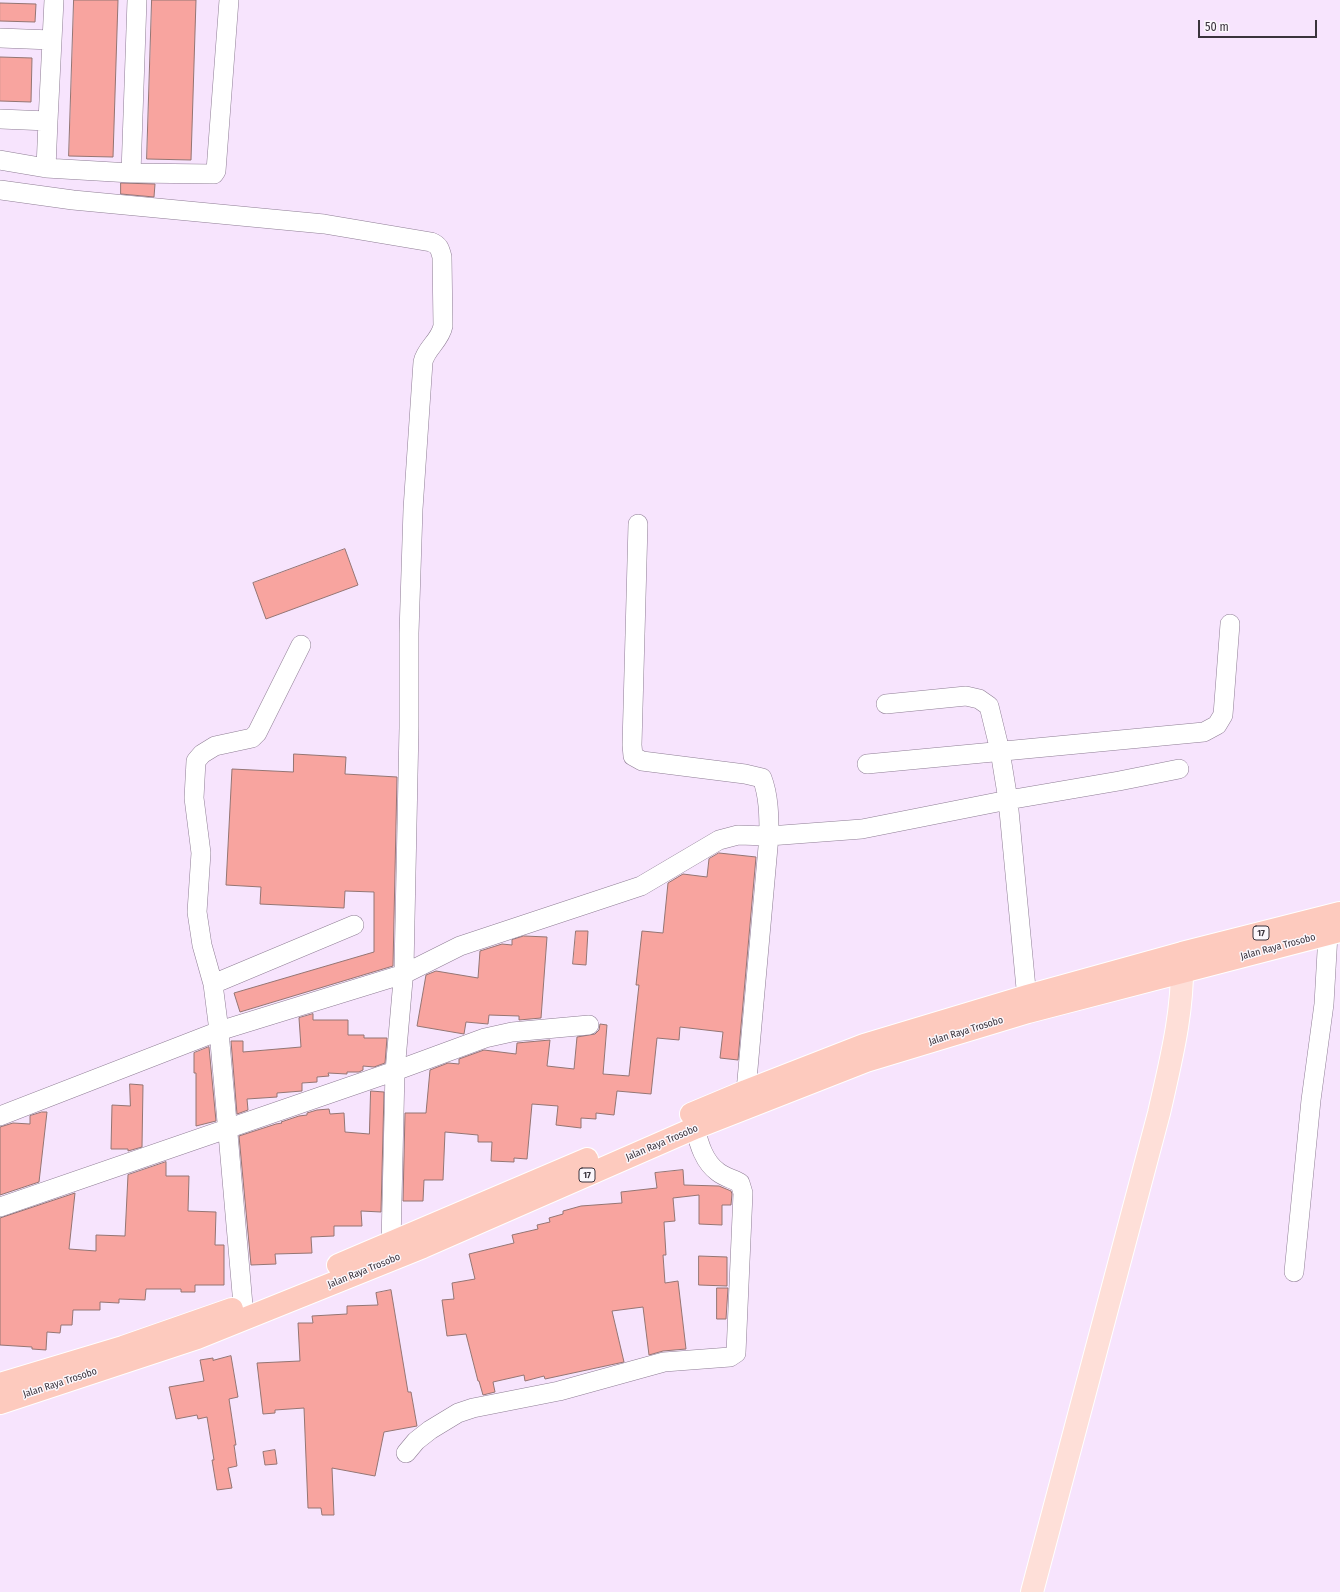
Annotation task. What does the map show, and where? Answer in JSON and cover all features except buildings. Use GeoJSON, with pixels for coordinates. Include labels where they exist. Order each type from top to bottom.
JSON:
{"type":"FeatureCollection","features":[{"type":"Feature","properties":{"kind":"highway","name":"Jalan Raya Trosobo"},"geometry":{"type":"LineString","coordinates":[[1183,971],[1340,912]]}},
{"type":"Feature","properties":{"kind":"highway","name":"Jalan Raya Trosobo"},"geometry":{"type":"LineString","coordinates":[[0,1403],[197,1338],[383,1252],[746,1091],[864,1045],[1028,1004],[1183,971],[1330,944]]}},
{"type":"Feature","properties":{"kind":"highway","name":"Jalan Raya Trosobo"},"geometry":{"type":"LineString","coordinates":[[0,1384],[123,1347],[243,1305],[383,1252],[430,1244],[699,1141],[866,1061],[1028,1004]]}},
{"type":"Feature","properties":{"kind":"main road"},"geometry":{"type":"LineString","coordinates":[[1032,1592],[1159,1113],[1176,1039],[1183,971]]}},
{"type":"Feature","properties":{"kind":"street"},"geometry":{"type":"LineString","coordinates":[[46,168],[54,0]]}},
{"type":"Feature","properties":{"kind":"street"},"geometry":{"type":"LineString","coordinates":[[131,173],[137,0]]}},
{"type":"Feature","properties":{"kind":"street"},"geometry":{"type":"LineString","coordinates":[[0,160],[46,168],[131,173],[214,174],[216,171],[229,0]]}},
{"type":"Feature","properties":{"kind":"street"},"geometry":{"type":"LineString","coordinates":[[0,38],[52,40]]}},
{"type":"Feature","properties":{"kind":"street"},"geometry":{"type":"LineString","coordinates":[[0,119],[48,121]]}},
{"type":"Feature","properties":{"kind":"street"},"geometry":{"type":"LineString","coordinates":[[0,190],[73,200],[324,224],[431,242],[440,248],[442,257],[443,326],[439,337],[424,355],[414,508],[409,633],[404,966],[395,1072],[383,1252]]}},
{"type":"Feature","properties":{"kind":"street"},"geometry":{"type":"LineString","coordinates":[[638,524],[632,745],[633,756],[642,761],[745,774],[762,778],[766,789],[769,832],[746,1091]]}},
{"type":"Feature","properties":{"kind":"street"},"geometry":{"type":"LineString","coordinates":[[867,764],[1204,732],[1221,721],[1223,715],[1230,624]]}},
{"type":"Feature","properties":{"kind":"street"},"geometry":{"type":"LineString","coordinates":[[243,1305],[218,1024],[213,984],[202,945],[197,912],[201,853],[194,798],[196,761],[202,754],[215,746],[252,738],[257,733],[301,645]]}},
{"type":"Feature","properties":{"kind":"street"},"geometry":{"type":"LineString","coordinates":[[886,704],[966,696],[979,699],[989,706],[1000,751],[1008,800],[1028,1004]]}},
{"type":"Feature","properties":{"kind":"street"},"geometry":{"type":"LineString","coordinates":[[0,1116],[218,1024],[404,966],[641,886],[719,840],[738,835],[769,832],[862,829],[1008,800],[1119,781],[1179,768]]}},
{"type":"Feature","properties":{"kind":"street"},"geometry":{"type":"LineString","coordinates":[[213,984],[354,925]]}},
{"type":"Feature","properties":{"kind":"street"},"geometry":{"type":"LineString","coordinates":[[1294,1272],[1311,1100],[1324,1004],[1330,944]]}},
{"type":"Feature","properties":{"kind":"street"},"geometry":{"type":"LineString","coordinates":[[0,1208],[228,1128],[395,1072],[485,1038],[512,1032],[589,1025]]}},
{"type":"Feature","properties":{"kind":"street"},"geometry":{"type":"LineString","coordinates":[[406,1453],[416,1441],[430,1430],[458,1413],[473,1408],[558,1392],[664,1362],[730,1357],[736,1353],[743,1193],[740,1183],[718,1173],[710,1165],[699,1141]]}}]}
